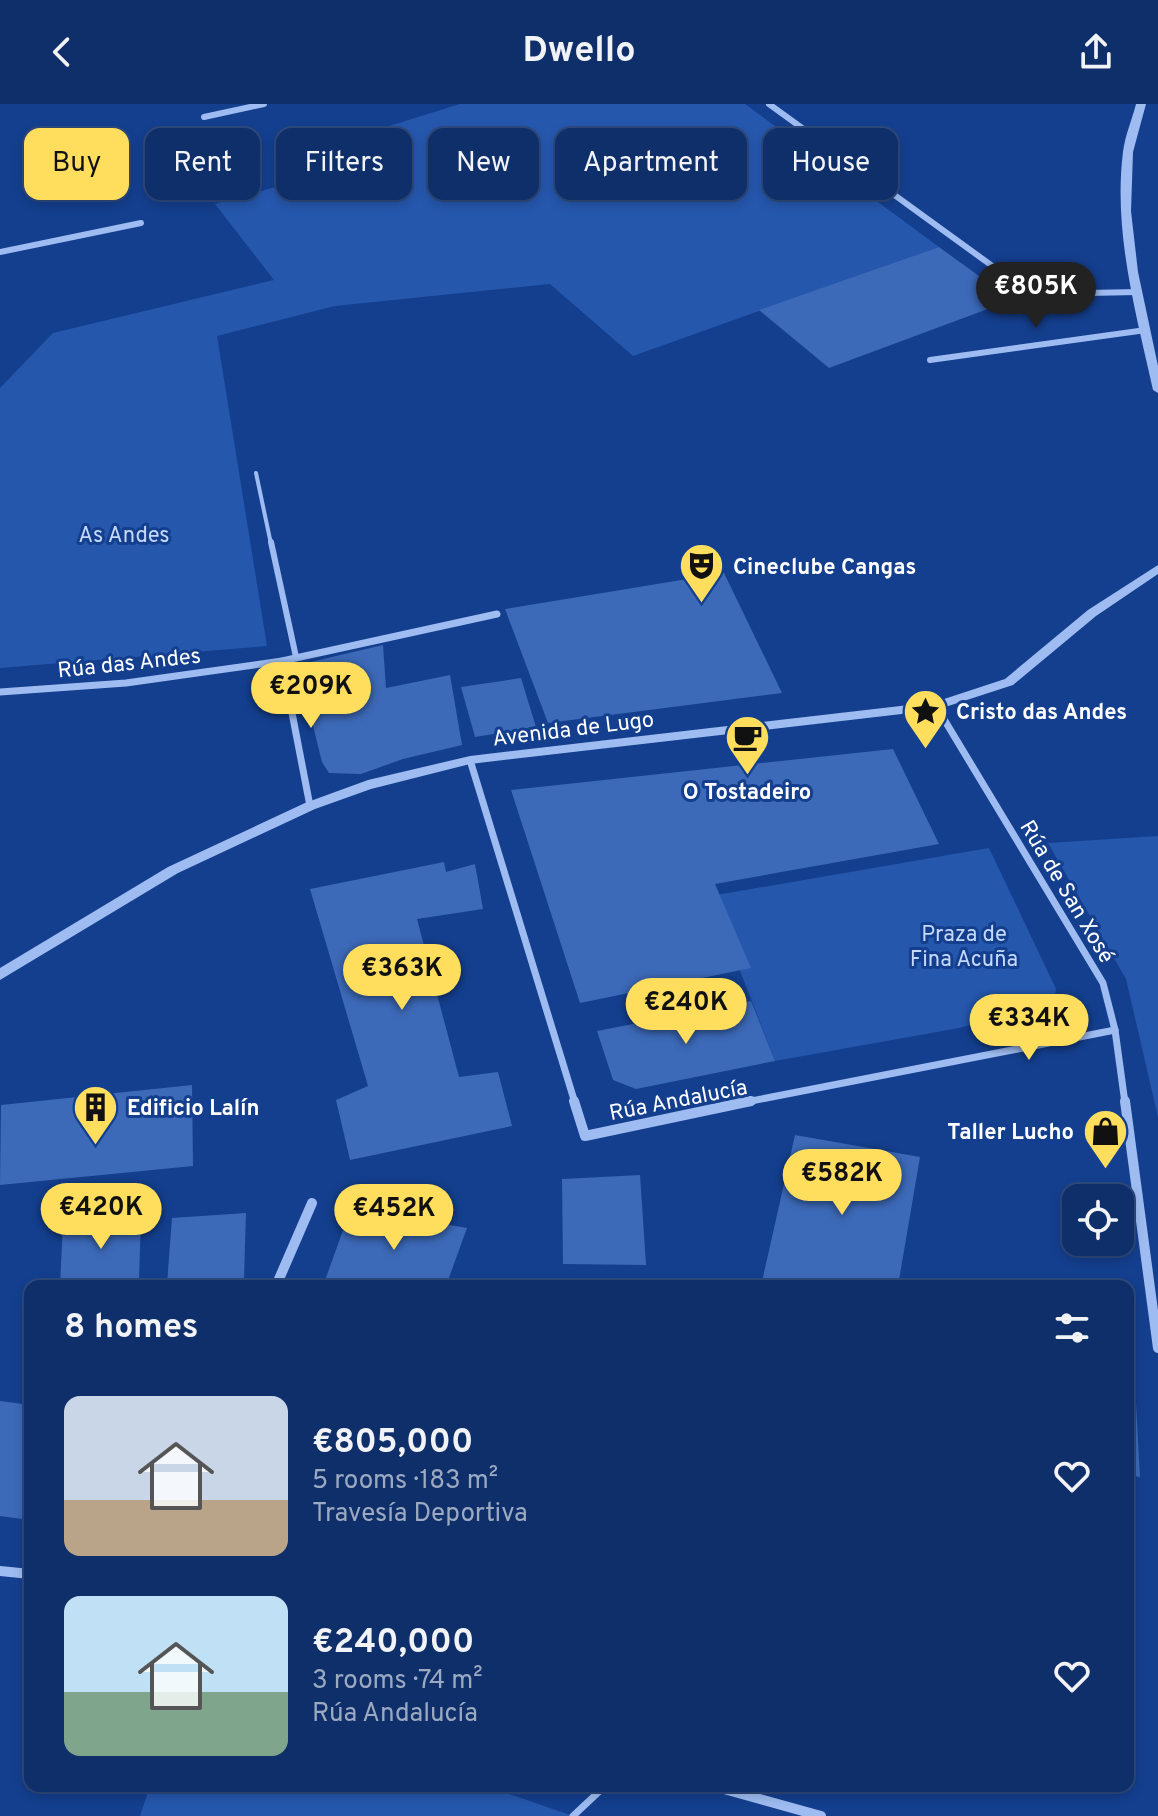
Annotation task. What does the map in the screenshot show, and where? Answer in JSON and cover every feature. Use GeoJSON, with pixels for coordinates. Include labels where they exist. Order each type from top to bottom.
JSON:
{"type":"FeatureCollection","features":[{"type":"Feature","properties":{"kind":"street"},"geometry":{"type":"LineString","coordinates":[[204,117],[264,104]]}},
{"type":"Feature","properties":{"kind":"street"},"geometry":{"type":"LineString","coordinates":[[769,104],[1013,281],[1087,293],[1138,292]]}},
{"type":"Feature","properties":{"kind":"street"},"geometry":{"type":"LineString","coordinates":[[1141,104],[1128,150],[1125,193],[1138,292],[1158,390]]}},
{"type":"Feature","properties":{"kind":"street"},"geometry":{"type":"LineString","coordinates":[[0,252],[141,223]]}},
{"type":"Feature","properties":{"kind":"street"},"geometry":{"type":"LineString","coordinates":[[930,360],[1146,330]]}},
{"type":"Feature","properties":{"kind":"street","name":"Avenida de Lugo"},"geometry":{"type":"LineString","coordinates":[[0,975],[173,870],[310,806],[368,785],[470,760],[936,706],[1009,682],[1092,613],[1158,569]]}},
{"type":"Feature","properties":{"kind":"street","name":"Rúa das Andes"},"geometry":{"type":"LineString","coordinates":[[0,692],[126,683],[282,661],[497,614]]}},
{"type":"Feature","properties":{"kind":"street"},"geometry":{"type":"LineString","coordinates":[[282,661],[310,806]]}},
{"type":"Feature","properties":{"kind":"street","name":"Rúa de San Xosé"},"geometry":{"type":"LineString","coordinates":[[936,706],[1103,983],[1115,1030],[1155,1293],[1158,1348]]}},
{"type":"Feature","properties":{"kind":"street","name":"Rúa Andalucía"},"geometry":{"type":"LineString","coordinates":[[470,760],[585,1136],[938,1062],[1115,1030]]}},
{"type":"Feature","properties":{"kind":"street"},"geometry":{"type":"LineString","coordinates":[[279,1280],[312,1203]]}},
{"type":"Feature","properties":{"kind":"street"},"geometry":{"type":"LineString","coordinates":[[0,1571],[24,1573]]}},
{"type":"Feature","properties":{"kind":"street"},"geometry":{"type":"LineString","coordinates":[[731,1792],[786,1811],[821,1816]]}},
{"type":"Feature","properties":{"kind":"lane"},"geometry":{"type":"LineString","coordinates":[[256,473],[296,657]]}},
{"type":"Feature","properties":{"kind":"lane"},"geometry":{"type":"LineString","coordinates":[[573,1816],[599,1792]]}},
{"type":"Feature","properties":{"kind":"green space","name":"As Andes"},"geometry":{"type":"Polygon","coordinates":[[[460,104],[745,104],[778,128],[763,128],[763,200],[875,200],[939,247],[633,356],[550,284],[335,306],[217,336],[267,646],[0,668],[0,388],[53,333],[274,280],[215,204],[229,200],[260,200],[260,191],[276,187],[276,200],[412,200],[412,128],[383,128],[460,104]]]}},
{"type":"Feature","properties":{"kind":"green space"},"geometry":{"type":"Polygon","coordinates":[[[1158,836],[1158,1117],[1126,979],[1048,843],[1158,836]]]}},
{"type":"Feature","properties":{"kind":"green space","name":"Praza de Fina Acuña"},"geometry":{"type":"Polygon","coordinates":[[[989,848],[1056,989],[1054,1004],[959,1028],[775,1061],[711,896],[989,848]]]}},
{"type":"Feature","properties":{"kind":"green space"},"geometry":{"type":"Polygon","coordinates":[[[148,1792],[503,1792],[573,1816],[140,1816],[148,1792]]]}},
{"type":"Feature","properties":{"kind":"building"},"geometry":{"type":"Polygon","coordinates":[[[939,247],[1012,300],[829,368],[759,310],[939,247]]]}},
{"type":"Feature","properties":{"kind":"building"},"geometry":{"type":"Polygon","coordinates":[[[724,573],[782,693],[548,723],[505,609],[724,573]]]}},
{"type":"Feature","properties":{"kind":"building"},"geometry":{"type":"Polygon","coordinates":[[[383,645],[386,688],[450,675],[462,745],[403,759],[361,774],[329,773],[322,762],[298,665],[383,645]]]}},
{"type":"Feature","properties":{"kind":"building"},"geometry":{"type":"Polygon","coordinates":[[[521,678],[536,727],[475,737],[461,687],[521,678]]]}},
{"type":"Feature","properties":{"kind":"building"},"geometry":{"type":"Polygon","coordinates":[[[893,749],[939,844],[715,884],[751,968],[580,1003],[511,790],[893,749]]]}},
{"type":"Feature","properties":{"kind":"building"},"geometry":{"type":"Polygon","coordinates":[[[444,862],[446,872],[475,864],[483,909],[417,919],[459,1077],[498,1072],[512,1126],[350,1160],[336,1100],[368,1086],[310,889],[444,862]]]}},
{"type":"Feature","properties":{"kind":"building"},"geometry":{"type":"Polygon","coordinates":[[[751,1001],[775,1061],[636,1089],[613,1080],[597,1031],[751,1001]]]}},
{"type":"Feature","properties":{"kind":"building","name":"Edificio Lalín"},"geometry":{"type":"Polygon","coordinates":[[[192,1085],[193,1166],[0,1185],[1,1105],[192,1085]]]}},
{"type":"Feature","properties":{"kind":"building"},"geometry":{"type":"Polygon","coordinates":[[[795,1135],[920,1157],[899,1280],[762,1280],[795,1135]]]}},
{"type":"Feature","properties":{"kind":"building"},"geometry":{"type":"Polygon","coordinates":[[[640,1175],[646,1265],[563,1264],[562,1179],[640,1175]]]}},
{"type":"Feature","properties":{"kind":"building"},"geometry":{"type":"Polygon","coordinates":[[[351,1208],[467,1228],[448,1280],[325,1280],[351,1208]]]}},
{"type":"Feature","properties":{"kind":"building"},"geometry":{"type":"Polygon","coordinates":[[[246,1213],[244,1279],[167,1280],[172,1218],[246,1213]]]}},
{"type":"Feature","properties":{"kind":"building"},"geometry":{"type":"Polygon","coordinates":[[[141,1216],[139,1280],[60,1280],[63,1223],[141,1216]]]}},
{"type":"Feature","properties":{"kind":"building"},"geometry":{"type":"Polygon","coordinates":[[[1134,1385],[1135,1385],[1140,1477],[1134,1476],[1134,1385]]]}},
{"type":"Feature","properties":{"kind":"building"},"geometry":{"type":"Polygon","coordinates":[[[0,1401],[24,1404],[24,1519],[0,1516],[0,1401]]]}},
{"type":"Feature","properties":{"kind":"place","name":"Cineclube Cangas"},"geometry":{"type":"Point","coordinates":[702,605]}},
{"type":"Feature","properties":{"kind":"place","name":"Cristo das Andes"},"geometry":{"type":"Point","coordinates":[925,750]}},
{"type":"Feature","properties":{"kind":"place","name":"O Tostadeiro"},"geometry":{"type":"Point","coordinates":[747,777]}},
{"type":"Feature","properties":{"kind":"place","name":"Edificio Lalín"},"geometry":{"type":"Point","coordinates":[96,1146]}},
{"type":"Feature","properties":{"kind":"place","name":"Taller Lucho"},"geometry":{"type":"Point","coordinates":[1105,1170]}}]}
